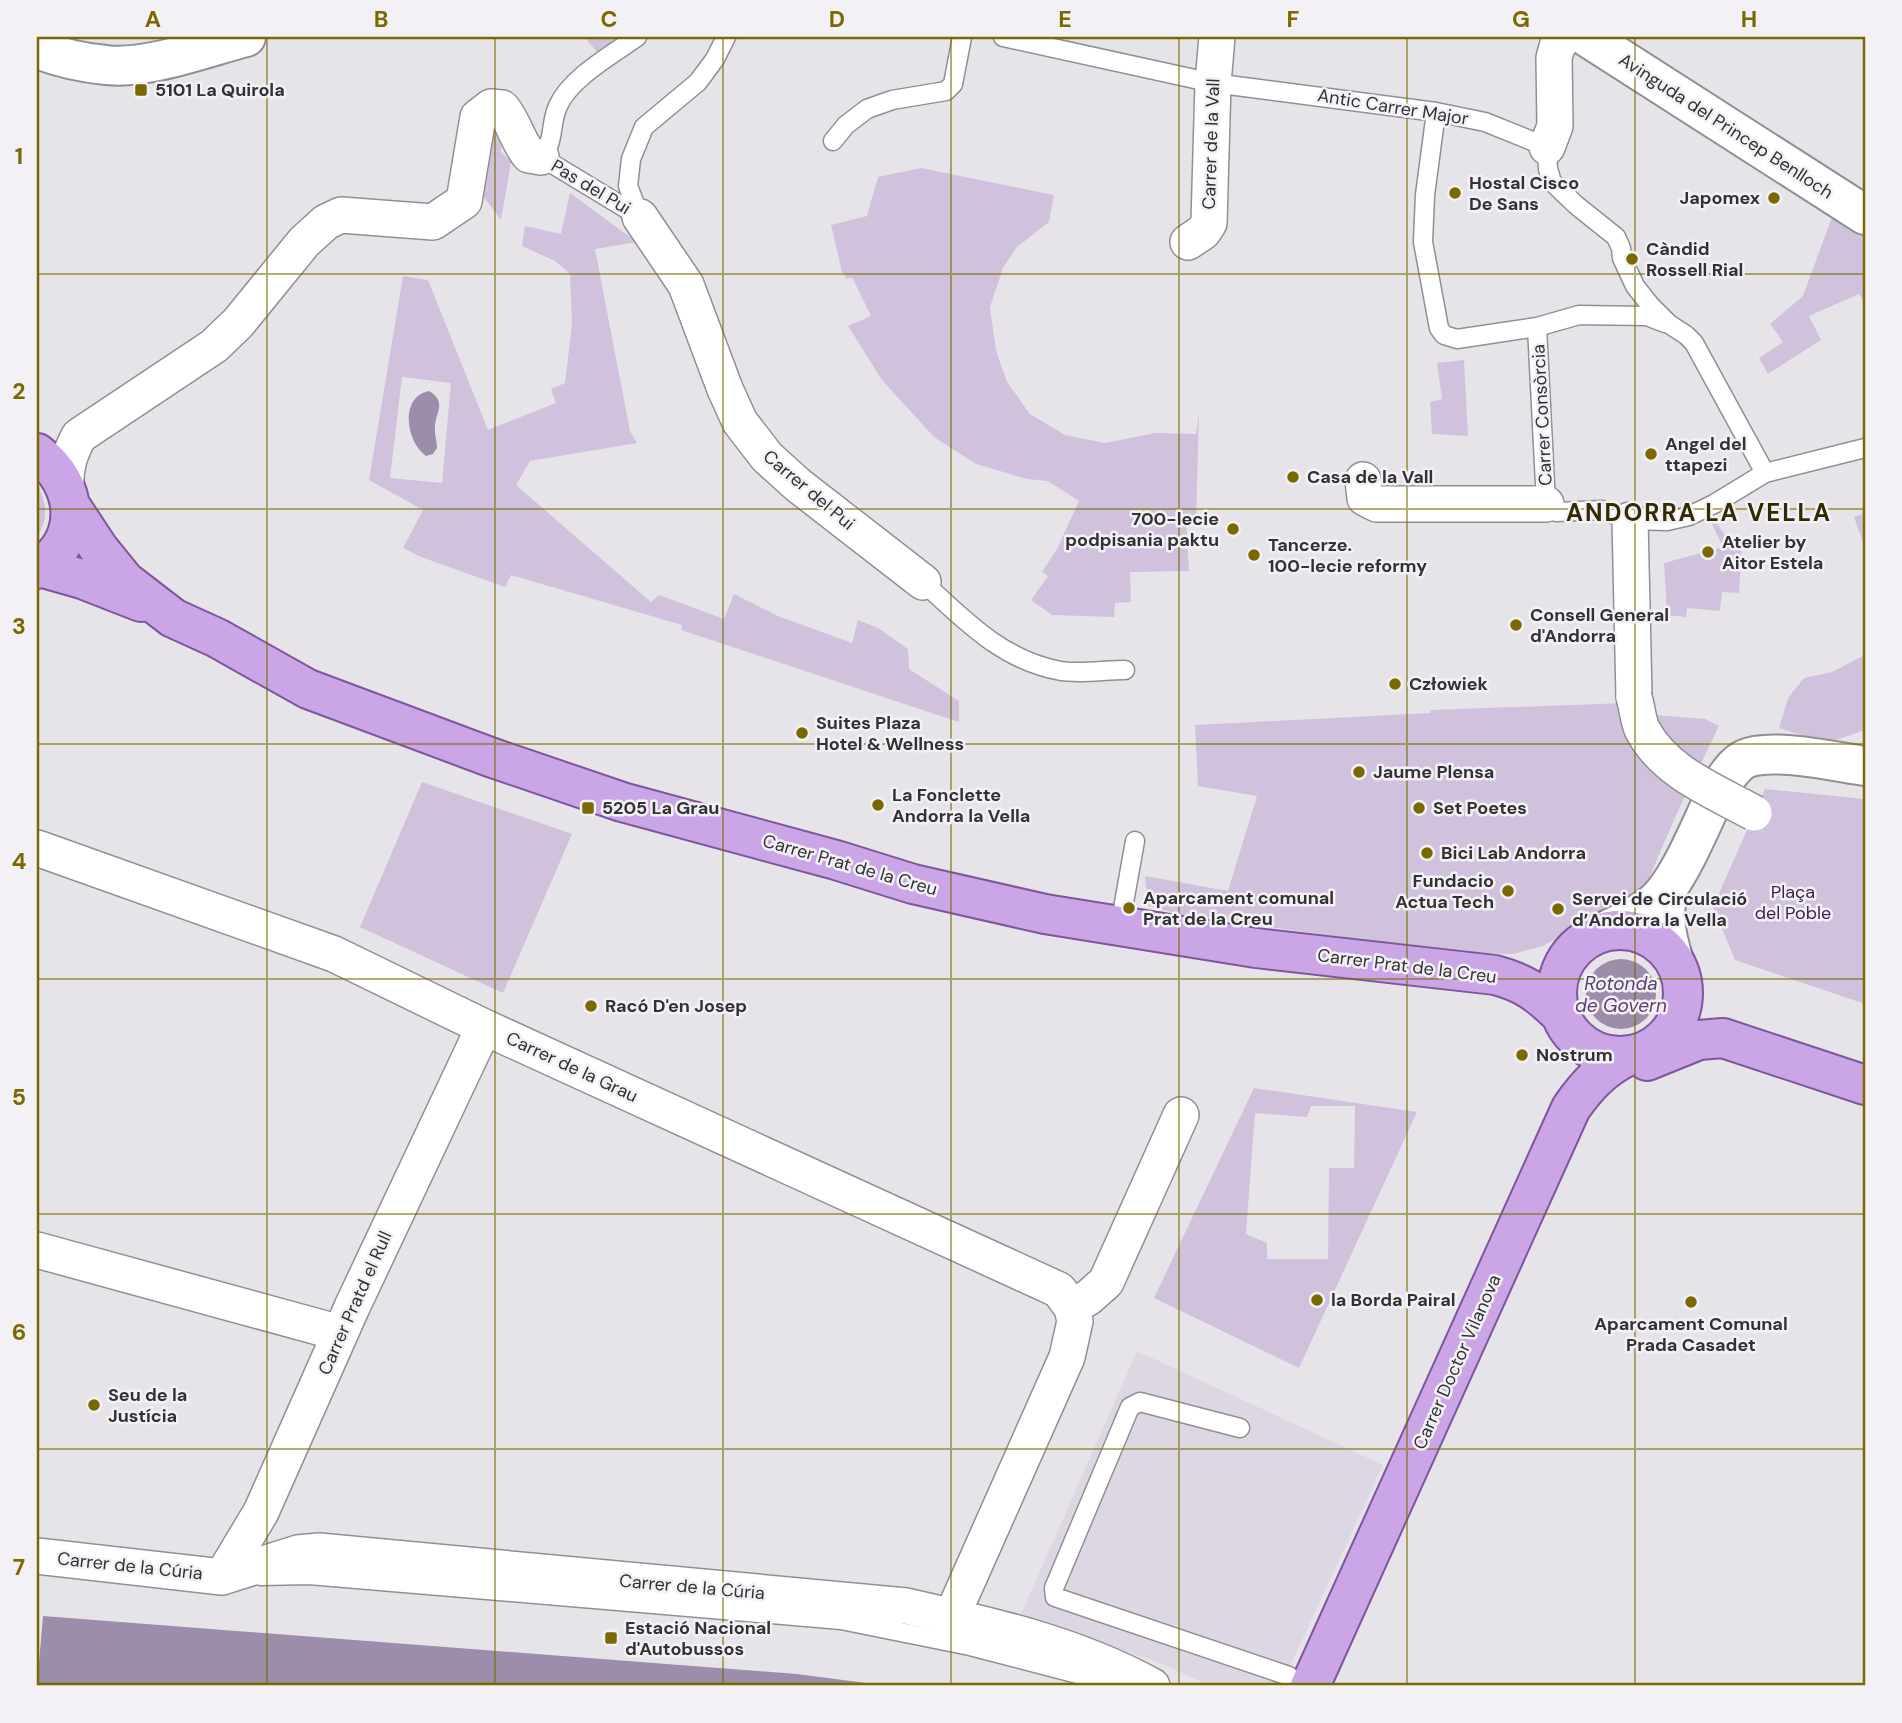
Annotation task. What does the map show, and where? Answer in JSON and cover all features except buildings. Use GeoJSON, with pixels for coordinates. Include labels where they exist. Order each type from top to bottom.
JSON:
{"type":"FeatureCollection","features":[{"type":"Feature","properties":{"kind":"main road"},"geometry":{"type":"LineString","coordinates":[[37,453],[49,463],[99,549],[125,581],[165,612]]}},
{"type":"Feature","properties":{"kind":"main road"},"geometry":{"type":"LineString","coordinates":[[38,568],[52,557],[62,544],[70,521],[68,496]]}},
{"type":"Feature","properties":{"kind":"main road"},"geometry":{"type":"LineString","coordinates":[[38,568],[82,579],[165,612]]}},
{"type":"Feature","properties":{"kind":"main road","name":"Carrer Prat de la Creu"},"geometry":{"type":"LineString","coordinates":[[165,612],[307,689],[490,757],[622,802],[836,860],[913,884],[1045,914],[1256,948],[1495,975],[1517,981],[1537,993],[1565,1023]]}},
{"type":"Feature","properties":{"kind":"main road"},"geometry":{"type":"LineString","coordinates":[[1495,975],[1548,963],[1591,939],[1626,930],[1648,936],[1666,949],[1696,1000],[1712,1015],[1732,1027],[1865,1069]]}},
{"type":"Feature","properties":{"kind":"main road"},"geometry":{"type":"LineString","coordinates":[[1571,1108],[1576,1059],[1557,986],[1564,964],[1591,939]]}},
{"type":"Feature","properties":{"kind":"main road"},"geometry":{"type":"LineString","coordinates":[[1644,1049],[1676,1024],[1683,1007],[1678,969]]}},
{"type":"Feature","properties":{"kind":"main road"},"geometry":{"type":"LineString","coordinates":[[1565,1023],[1584,1045],[1598,1053],[1612,1056],[1644,1049],[1685,1032],[1732,1027]]}},
{"type":"Feature","properties":{"kind":"main road"},"geometry":{"type":"LineString","coordinates":[[1571,1108],[1643,1062],[1699,1040],[1723,1038],[1865,1085]]}},
{"type":"Feature","properties":{"kind":"main road","name":"Carrer Doctor Vilanova"},"geometry":{"type":"LineString","coordinates":[[1299,1681],[1571,1108],[1582,1092],[1608,1066],[1644,1049]]}},
{"type":"Feature","properties":{"kind":"street"},"geometry":{"type":"LineString","coordinates":[[37,49],[108,66],[146,62],[246,37]]}},
{"type":"Feature","properties":{"kind":"street","name":"Carrer de la Vall"},"geometry":{"type":"LineString","coordinates":[[1188,242],[1203,232],[1209,223],[1217,37]]}},
{"type":"Feature","properties":{"kind":"street"},"geometry":{"type":"LineString","coordinates":[[1547,147],[1555,126],[1554,58],[1564,37]]}},
{"type":"Feature","properties":{"kind":"street","name":"Avinguda del Princep Benlloch"},"geometry":{"type":"LineString","coordinates":[[1587,37],[1865,215]]}},
{"type":"Feature","properties":{"kind":"street"},"geometry":{"type":"LineString","coordinates":[[68,496],[65,471],[79,436],[214,346],[237,323],[304,242],[326,222],[341,215],[433,222],[450,213],[464,201],[478,117],[491,107],[502,108],[512,120],[518,141],[528,155],[541,157]]}},
{"type":"Feature","properties":{"kind":"street","name":"Carrer del Pui"},"geometry":{"type":"LineString","coordinates":[[640,217],[686,285],[735,411],[760,448],[798,485],[923,582]]}},
{"type":"Feature","properties":{"kind":"street"},"geometry":{"type":"LineString","coordinates":[[37,445],[68,438],[91,427]]}},
{"type":"Feature","properties":{"kind":"street"},"geometry":{"type":"LineString","coordinates":[[1363,480],[1365,498],[1377,504],[1546,504]]}},
{"type":"Feature","properties":{"kind":"street"},"geometry":{"type":"LineString","coordinates":[[1630,520],[1634,697],[1641,727],[1659,754],[1754,813]]}},
{"type":"Feature","properties":{"kind":"street"},"geometry":{"type":"LineString","coordinates":[[1698,780],[1732,769],[1745,759],[1767,753],[1865,766]]}},
{"type":"Feature","properties":{"kind":"street"},"geometry":{"type":"LineString","coordinates":[[1678,969],[1666,933],[1664,913],[1668,888],[1698,780]]}},
{"type":"Feature","properties":{"kind":"street","name":"Carrer de la Grau"},"geometry":{"type":"LineString","coordinates":[[37,848],[334,954],[484,1027],[1059,1290],[1080,1303]]}},
{"type":"Feature","properties":{"kind":"street"},"geometry":{"type":"LineString","coordinates":[[1591,939],[1632,919],[1655,903],[1668,888]]}},
{"type":"Feature","properties":{"kind":"street","name":"Carrer Pratd el Rull"},"geometry":{"type":"LineString","coordinates":[[222,1577],[261,1512],[340,1333],[484,1027]]}},
{"type":"Feature","properties":{"kind":"street"},"geometry":{"type":"LineString","coordinates":[[952,1616],[1067,1357],[1080,1303],[1106,1282],[1181,1115]]}},
{"type":"Feature","properties":{"kind":"street"},"geometry":{"type":"LineString","coordinates":[[37,1250],[340,1333]]}},
{"type":"Feature","properties":{"kind":"street","name":"Carrer de la Cúria"},"geometry":{"type":"LineString","coordinates":[[37,1556],[222,1577],[298,1553],[319,1551],[906,1606],[1050,1642],[1118,1668],[1152,1686]]}},
{"type":"Feature","properties":{"kind":"lane"},"geometry":{"type":"LineString","coordinates":[[541,157],[550,146],[553,119],[559,102],[578,80],[637,37]]}},
{"type":"Feature","properties":{"kind":"lane","name":"Carrer del Pui"},"geometry":{"type":"LineString","coordinates":[[640,217],[628,186],[631,159],[644,127],[698,82],[715,59],[726,37]]}},
{"type":"Feature","properties":{"kind":"lane"},"geometry":{"type":"LineString","coordinates":[[833,141],[846,125],[867,109],[891,100],[946,92],[953,84],[962,37]]}},
{"type":"Feature","properties":{"kind":"lane","name":"Antic Carrer Major"},"geometry":{"type":"LineString","coordinates":[[1003,37],[1213,83],[1436,112],[1485,122],[1547,147]]}},
{"type":"Feature","properties":{"kind":"lane"},"geometry":{"type":"LineString","coordinates":[[1436,112],[1423,242],[1440,328],[1444,335],[1457,339],[1537,327],[1579,315],[1647,316],[1669,324],[1694,343],[1765,473]]}},
{"type":"Feature","properties":{"kind":"lane"},"geometry":{"type":"LineString","coordinates":[[1547,147],[1548,169],[1552,182],[1616,237],[1635,286],[1669,324]]}},
{"type":"Feature","properties":{"kind":"lane","name":"Pas del Pui"},"geometry":{"type":"LineString","coordinates":[[541,157],[640,217]]}},
{"type":"Feature","properties":{"kind":"lane","name":"Carrer Consòrcia"},"geometry":{"type":"LineString","coordinates":[[1537,327],[1546,504]]}},
{"type":"Feature","properties":{"kind":"lane"},"geometry":{"type":"LineString","coordinates":[[1546,504],[1556,512],[1602,510],[1630,520],[1667,521],[1689,516],[1726,498],[1765,473],[1865,448]]}},
{"type":"Feature","properties":{"kind":"lane","name":"Carrer del Pui"},"geometry":{"type":"LineString","coordinates":[[923,582],[976,632],[1025,662],[1063,671],[1125,670]]}},
{"type":"Feature","properties":{"kind":"lane"},"geometry":{"type":"LineString","coordinates":[[1119,925],[1135,841]]}},
{"type":"Feature","properties":{"kind":"lane"},"geometry":{"type":"LineString","coordinates":[[1240,1428],[1140,1402],[1129,1407],[1054,1588],[1055,1597],[1299,1681]]}},
{"type":"Feature","properties":{"kind":"lane","name":"Carrer de la Cúria"},"geometry":{"type":"LineString","coordinates":[[222,1577],[309,1575],[841,1620],[970,1646],[1122,1686]]}},
{"type":"Feature","properties":{"kind":"shaded area"},"geometry":{"type":"Polygon","coordinates":[[[1137,1351],[1383,1465],[1281,1686],[1211,1686],[1162,1664],[1021,1614],[1137,1351]]]}},
{"type":"Feature","properties":{"kind":"green space"},"geometry":{"type":"Polygon","coordinates":[[[584,37],[625,37],[599,54],[584,37]]]}},
{"type":"Feature","properties":{"kind":"green space"},"geometry":{"type":"Polygon","coordinates":[[[495,122],[501,124],[501,152],[511,162],[501,220],[483,196],[482,172],[495,122]]]}},
{"type":"Feature","properties":{"kind":"green space"},"geometry":{"type":"Polygon","coordinates":[[[921,168],[1054,195],[1049,222],[1017,247],[1003,268],[990,307],[996,351],[1007,382],[1030,414],[1065,435],[1105,443],[1155,433],[1196,434],[1199,413],[1196,519],[1186,518],[1189,571],[1130,572],[1131,602],[1115,603],[1114,617],[1052,615],[1031,600],[1048,576],[1042,572],[1057,549],[1079,501],[1048,481],[1027,479],[976,464],[934,437],[882,380],[848,326],[871,316],[852,277],[847,279],[842,272],[831,225],[867,216],[878,177],[921,168]]]}},
{"type":"Feature","properties":{"kind":"green space"},"geometry":{"type":"Polygon","coordinates":[[[570,193],[637,242],[595,249],[630,431],[637,443],[530,461],[516,485],[651,602],[659,595],[724,619],[734,594],[778,616],[852,643],[858,620],[878,628],[908,649],[909,669],[959,701],[959,722],[681,630],[682,625],[511,575],[505,587],[403,548],[423,510],[369,480],[403,276],[428,280],[488,430],[556,403],[551,389],[565,383],[572,324],[570,274],[555,261],[522,246],[525,226],[561,234],[570,193]],[[402,377],[390,478],[442,483],[451,383],[402,377]]]}},
{"type":"Feature","properties":{"kind":"green space"},"geometry":{"type":"Polygon","coordinates":[[[1832,217],[1865,238],[1865,304],[1859,294],[1809,316],[1821,340],[1768,374],[1759,358],[1783,342],[1770,324],[1803,296],[1832,217]]]}},
{"type":"Feature","properties":{"kind":"green space"},"geometry":{"type":"Polygon","coordinates":[[[1464,360],[1468,436],[1432,434],[1430,402],[1442,399],[1437,363],[1464,360]]]}},
{"type":"Feature","properties":{"kind":"green space"},"geometry":{"type":"Polygon","coordinates":[[[37,485],[45,511],[37,537],[37,485]]]}},
{"type":"Feature","properties":{"kind":"green space"},"geometry":{"type":"Polygon","coordinates":[[[1865,513],[1865,548],[1854,517],[1865,513]]]}},
{"type":"Feature","properties":{"kind":"green space"},"geometry":{"type":"Polygon","coordinates":[[[1712,515],[1733,548],[1742,543],[1739,593],[1722,592],[1720,611],[1687,608],[1686,617],[1652,614],[1646,684],[1643,612],[1667,610],[1664,563],[1723,547],[1709,518],[1712,515]]]}},
{"type":"Feature","properties":{"kind":"green space"},"geometry":{"type":"Polygon","coordinates":[[[1865,655],[1865,730],[1836,740],[1801,735],[1779,728],[1788,698],[1804,678],[1832,672],[1865,655]]]}},
{"type":"Feature","properties":{"kind":"green space"},"geometry":{"type":"Polygon","coordinates":[[[1625,703],[1644,714],[1705,719],[1719,726],[1646,885],[1543,946],[1513,954],[1466,953],[1192,917],[1148,906],[1145,876],[1228,891],[1257,796],[1198,786],[1195,725],[1430,713],[1431,710],[1625,703]]]}},
{"type":"Feature","properties":{"kind":"green space"},"geometry":{"type":"Polygon","coordinates":[[[422,782],[572,834],[503,993],[360,927],[422,782]]]}},
{"type":"Feature","properties":{"kind":"green space","name":"Plaça del Poble"},"geometry":{"type":"Polygon","coordinates":[[[1765,789],[1865,799],[1865,1004],[1735,960],[1713,907],[1765,789]]]}},
{"type":"Feature","properties":{"kind":"green space"},"geometry":{"type":"Polygon","coordinates":[[[1254,1088],[1417,1112],[1299,1368],[1154,1298],[1254,1088]],[[1311,1106],[1307,1117],[1255,1113],[1246,1234],[1267,1243],[1267,1259],[1328,1259],[1329,1168],[1354,1168],[1355,1106],[1311,1106]]]}},
{"type":"Feature","properties":{"kind":"water"},"geometry":{"type":"Polygon","coordinates":[[[429,391],[438,400],[439,409],[435,425],[437,448],[433,454],[426,456],[414,441],[409,420],[413,402],[419,395],[429,391]]]}},
{"type":"Feature","properties":{"kind":"water","name":"Rotonda de Govern"},"geometry":{"type":"Polygon","coordinates":[[[1621,959],[1646,969],[1656,994],[1646,1019],[1621,1029],[1596,1019],[1586,994],[1596,969],[1621,959]]]}},
{"type":"Feature","properties":{"kind":"water"},"geometry":{"type":"Polygon","coordinates":[[[43,1616],[797,1674],[889,1686],[37,1686],[43,1616]]]}},
{"type":"Feature","properties":{"kind":"place","name":"5101 La Quirola"},"geometry":{"type":"Point","coordinates":[141,90]}},
{"type":"Feature","properties":{"kind":"place","name":"Hostal Cisco De Sans"},"geometry":{"type":"Point","coordinates":[1455,193]}},
{"type":"Feature","properties":{"kind":"place","name":"Japomex"},"geometry":{"type":"Point","coordinates":[1774,198]}},
{"type":"Feature","properties":{"kind":"place","name":"Càndid Rossell Rial"},"geometry":{"type":"Point","coordinates":[1632,259]}},
{"type":"Feature","properties":{"kind":"place","name":"Angel del ttapezi"},"geometry":{"type":"Point","coordinates":[1651,454]}},
{"type":"Feature","properties":{"kind":"place","name":"Casa de la Vall"},"geometry":{"type":"Point","coordinates":[1293,477]}},
{"type":"Feature","properties":{"kind":"place","name":"700-lecie podpisania paktu"},"geometry":{"type":"Point","coordinates":[1233,529]}},
{"type":"Feature","properties":{"kind":"place","name":"Atelier by Aitor Estela"},"geometry":{"type":"Point","coordinates":[1708,552]}},
{"type":"Feature","properties":{"kind":"place","name":"Tancerze. 100-lecie reformy"},"geometry":{"type":"Point","coordinates":[1254,555]}},
{"type":"Feature","properties":{"kind":"place","name":"Consell General d'Andorra"},"geometry":{"type":"Point","coordinates":[1516,625]}},
{"type":"Feature","properties":{"kind":"place","name":"Człowiek"},"geometry":{"type":"Point","coordinates":[1395,684]}},
{"type":"Feature","properties":{"kind":"place","name":"Suites Plaza Hotel & Wellness"},"geometry":{"type":"Point","coordinates":[802,733]}},
{"type":"Feature","properties":{"kind":"place","name":"Jaume Plensa"},"geometry":{"type":"Point","coordinates":[1359,772]}},
{"type":"Feature","properties":{"kind":"place","name":"La Fonclette Andorra la Vella"},"geometry":{"type":"Point","coordinates":[878,805]}},
{"type":"Feature","properties":{"kind":"place","name":"5205 La Grau"},"geometry":{"type":"Point","coordinates":[588,808]}},
{"type":"Feature","properties":{"kind":"place","name":"Set Poetes"},"geometry":{"type":"Point","coordinates":[1419,808]}},
{"type":"Feature","properties":{"kind":"place","name":"Bici Lab Andorra"},"geometry":{"type":"Point","coordinates":[1427,853]}},
{"type":"Feature","properties":{"kind":"place","name":"Fundacio Actua Tech"},"geometry":{"type":"Point","coordinates":[1508,891]}},
{"type":"Feature","properties":{"kind":"place","name":"Aparcament comunal Prat de la Creu"},"geometry":{"type":"Point","coordinates":[1129,908]}},
{"type":"Feature","properties":{"kind":"place","name":"Servei de Circulació d’Andorra la Vella"},"geometry":{"type":"Point","coordinates":[1558,909]}},
{"type":"Feature","properties":{"kind":"place","name":"Racó D'en Josep"},"geometry":{"type":"Point","coordinates":[591,1006]}},
{"type":"Feature","properties":{"kind":"place","name":"Nostrum"},"geometry":{"type":"Point","coordinates":[1522,1055]}},
{"type":"Feature","properties":{"kind":"place","name":"la Borda Pairal"},"geometry":{"type":"Point","coordinates":[1317,1300]}},
{"type":"Feature","properties":{"kind":"place","name":"Aparcament Comunal Prada Casadet"},"geometry":{"type":"Point","coordinates":[1691,1302]}},
{"type":"Feature","properties":{"kind":"place","name":"Seu de la Justícia"},"geometry":{"type":"Point","coordinates":[94,1405]}},
{"type":"Feature","properties":{"kind":"place","name":"Estació Nacional d'Autobussos"},"geometry":{"type":"Point","coordinates":[611,1638]}},
{"type":"Feature","properties":{"kind":"district","name":"ANDORRA LA VELLA"},"geometry":{"type":"Point","coordinates":[1699,513]}}]}
